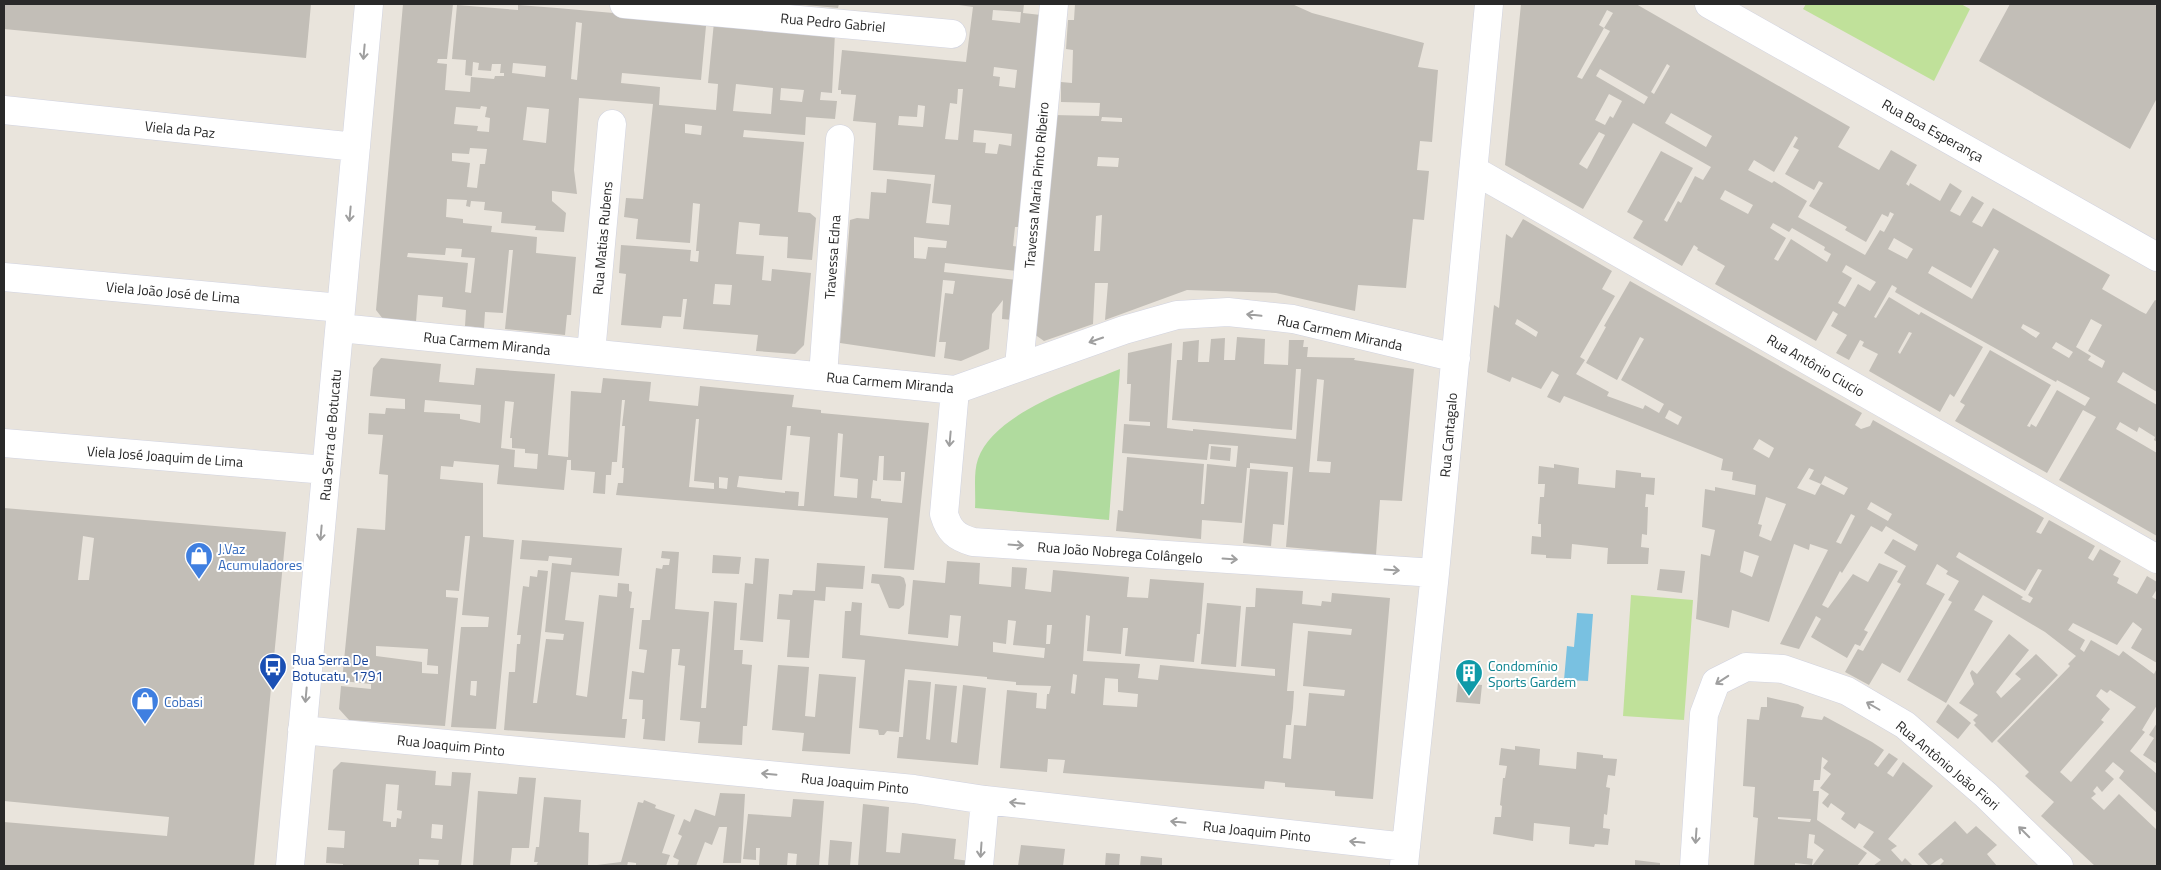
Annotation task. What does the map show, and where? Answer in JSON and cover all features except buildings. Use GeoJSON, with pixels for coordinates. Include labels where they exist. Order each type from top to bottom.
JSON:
{"type":"FeatureCollection","features":[{"type":"Feature","properties":{"kind":"street","name":"Rua Serra de Botucatu"},"geometry":{"type":"LineString","coordinates":[[290,866],[369,4]]}},
{"type":"Feature","properties":{"kind":"street","name":"Rua Pedro Gabriel"},"geometry":{"type":"LineString","coordinates":[[624,4],[952,34]]}},
{"type":"Feature","properties":{"kind":"street","name":"Travessa Maria Pinto Ribeiro"},"geometry":{"type":"LineString","coordinates":[[1019,366],[1054,4]]}},
{"type":"Feature","properties":{"kind":"street","name":"Rua Cantagalo"},"geometry":{"type":"LineString","coordinates":[[1405,857],[1475,171],[1489,4]]}},
{"type":"Feature","properties":{"kind":"street","name":"Rua Boa Esperança"},"geometry":{"type":"LineString","coordinates":[[1709,4],[2157,257]]}},
{"type":"Feature","properties":{"kind":"street","name":"Viela da Paz"},"geometry":{"type":"LineString","coordinates":[[4,110],[356,147]]}},
{"type":"Feature","properties":{"kind":"street","name":"Rua Matias Rubens"},"geometry":{"type":"LineString","coordinates":[[591,353],[612,124]]}},
{"type":"Feature","properties":{"kind":"street","name":"Travessa Edna"},"geometry":{"type":"LineString","coordinates":[[823,376],[840,139]]}},
{"type":"Feature","properties":{"kind":"street","name":"Rua Antônio Ciucio"},"geometry":{"type":"LineString","coordinates":[[1475,171],[2157,559]]}},
{"type":"Feature","properties":{"kind":"street","name":"Viela João José de Lima"},"geometry":{"type":"LineString","coordinates":[[4,277],[341,318]]}},
{"type":"Feature","properties":{"kind":"street","name":"Rua Carmem Miranda"},"geometry":{"type":"LineString","coordinates":[[341,318],[591,353],[955,390],[1019,366],[1177,314],[1228,312],[1293,319],[1456,358]]}},
{"type":"Feature","properties":{"kind":"street","name":"Rua João Nobrega Colângelo"},"geometry":{"type":"LineString","coordinates":[[955,390],[944,514],[948,528],[958,538],[973,542],[1435,573]]}},
{"type":"Feature","properties":{"kind":"street","name":"Viela José Joaquim de Lima"},"geometry":{"type":"LineString","coordinates":[[4,443],[326,470]]}},
{"type":"Feature","properties":{"kind":"street","name":"Rua Antônio João Fiori"},"geometry":{"type":"LineString","coordinates":[[1694,866],[1704,714],[1716,682],[1746,667],[1783,669],[1847,691],[1905,725],[1986,794],[2059,866]]}},
{"type":"Feature","properties":{"kind":"street","name":"Rua Joaquim Pinto"},"geometry":{"type":"LineString","coordinates":[[302,730],[914,789],[1405,857]]}},
{"type":"Feature","properties":{"kind":"street"},"geometry":{"type":"LineString","coordinates":[[979,866],[984,800]]}},
{"type":"Feature","properties":{"kind":"green space"},"geometry":{"type":"Polygon","coordinates":[[[1806,4],[1961,4],[1970,9],[1934,81],[1803,9],[1806,4]]]}},
{"type":"Feature","properties":{"kind":"green space"},"geometry":{"type":"Polygon","coordinates":[[[1120,369],[1109,520],[975,508],[976,465],[987,443],[1001,428],[1040,403],[1120,369]]]}},
{"type":"Feature","properties":{"kind":"green space"},"geometry":{"type":"Polygon","coordinates":[[[1631,595],[1693,600],[1684,720],[1623,716],[1631,595]]]}},
{"type":"Feature","properties":{"kind":"water"},"geometry":{"type":"Polygon","coordinates":[[[1577,613],[1593,614],[1588,681],[1564,680],[1567,646],[1574,647],[1577,613]]]}},
{"type":"Feature","properties":{"kind":"place","name":"J.Vaz Acumuladores"},"geometry":{"type":"Point","coordinates":[199,580]}},
{"type":"Feature","properties":{"kind":"place","name":"Rua Serra De Botucatu, 1791"},"geometry":{"type":"Point","coordinates":[273,691]}},
{"type":"Feature","properties":{"kind":"place","name":"Condomínio Sports Gardem"},"geometry":{"type":"Point","coordinates":[1469,697]}},
{"type":"Feature","properties":{"kind":"place","name":"Cobasi"},"geometry":{"type":"Point","coordinates":[145,725]}}]}
